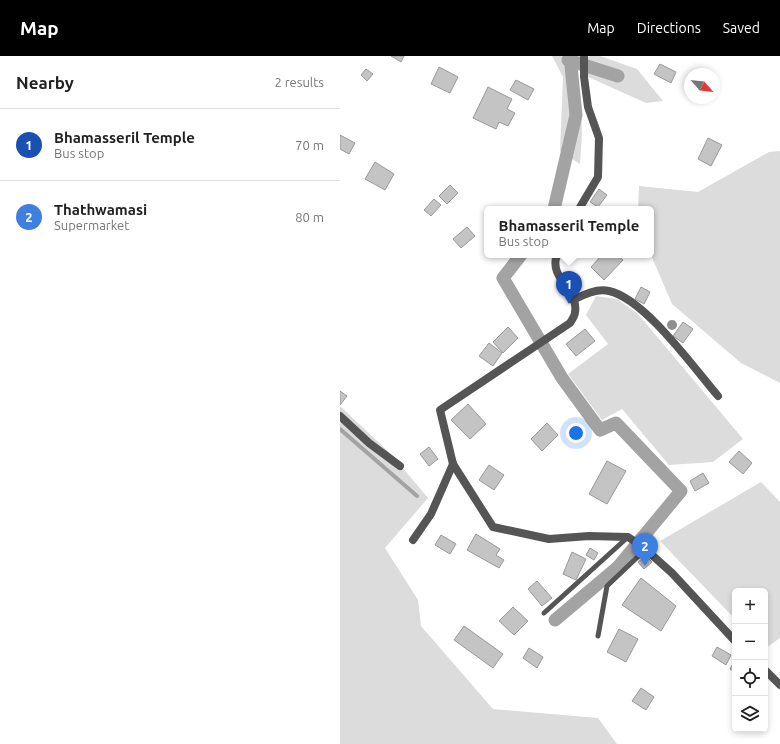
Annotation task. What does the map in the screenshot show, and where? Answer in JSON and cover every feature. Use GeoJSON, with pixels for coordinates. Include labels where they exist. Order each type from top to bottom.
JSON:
{"type":"FeatureCollection","features":[{"type":"Feature","properties":{"kind":"street"},"geometry":{"type":"LineString","coordinates":[[581,206],[598,177],[599,138],[588,107],[584,77],[584,57]]}},
{"type":"Feature","properties":{"kind":"street"},"geometry":{"type":"LineString","coordinates":[[556,258],[554,262],[556,272],[573,300],[575,312],[570,323],[440,410],[454,464],[493,527],[549,539],[589,536],[630,539],[644,548],[672,573],[732,638]]}},
{"type":"Feature","properties":{"kind":"street"},"geometry":{"type":"LineString","coordinates":[[573,300],[584,295],[608,291],[626,299],[650,316],[718,396]]}},
{"type":"Feature","properties":{"kind":"street"},"geometry":{"type":"LineString","coordinates":[[340,416],[369,443],[400,466]]}},
{"type":"Feature","properties":{"kind":"street"},"geometry":{"type":"LineString","coordinates":[[412,540],[431,514],[454,464]]}},
{"type":"Feature","properties":{"kind":"street"},"geometry":{"type":"LineString","coordinates":[[768,673],[780,684]]}},
{"type":"Feature","properties":{"kind":"lane"},"geometry":{"type":"LineString","coordinates":[[544,613],[630,539]]}},
{"type":"Feature","properties":{"kind":"lane"},"geometry":{"type":"LineString","coordinates":[[598,636],[607,586],[644,548]]}},
{"type":"Feature","properties":{"kind":"shaded area"},"geometry":{"type":"Polygon","coordinates":[[[552,56],[580,56],[577,79],[582,127],[580,164],[560,151],[563,77],[552,56]]]}},
{"type":"Feature","properties":{"kind":"shaded area"},"geometry":{"type":"Polygon","coordinates":[[[590,56],[600,56],[637,69],[663,101],[646,103],[586,76],[587,58],[590,56]]]}},
{"type":"Feature","properties":{"kind":"shaded area"},"geometry":{"type":"Polygon","coordinates":[[[780,151],[780,383],[741,363],[672,304],[652,258],[654,258],[654,206],[638,206],[639,186],[698,192],[769,152],[780,151]]]}},
{"type":"Feature","properties":{"kind":"shaded area"},"geometry":{"type":"Polygon","coordinates":[[[596,296],[617,299],[638,314],[743,439],[713,462],[669,465],[622,409],[602,420],[568,374],[608,344],[586,315],[596,296]]]}},
{"type":"Feature","properties":{"kind":"shaded area"},"geometry":{"type":"Polygon","coordinates":[[[340,406],[391,454],[428,498],[385,548],[418,600],[421,626],[493,709],[598,718],[617,744],[340,744],[340,406]]]}},
{"type":"Feature","properties":{"kind":"shaded area"},"geometry":{"type":"Polygon","coordinates":[[[761,482],[780,502],[780,638],[768,647],[768,588],[732,588],[732,616],[660,541],[761,482]]]}},
{"type":"Feature","properties":{"kind":"building"},"geometry":{"type":"Polygon","coordinates":[[[391,56],[404,56],[401,62],[391,56]]]}},
{"type":"Feature","properties":{"kind":"building"},"geometry":{"type":"Polygon","coordinates":[[[660,64],[676,72],[671,83],[654,74],[660,64]]]}},
{"type":"Feature","properties":{"kind":"building"},"geometry":{"type":"Polygon","coordinates":[[[439,67],[458,77],[450,93],[431,84],[439,67]]]}},
{"type":"Feature","properties":{"kind":"building"},"geometry":{"type":"Polygon","coordinates":[[[366,69],[373,74],[367,81],[361,75],[366,69]]]}},
{"type":"Feature","properties":{"kind":"building"},"geometry":{"type":"Polygon","coordinates":[[[516,80],[534,89],[528,100],[510,90],[516,80]]]}},
{"type":"Feature","properties":{"kind":"building"},"geometry":{"type":"Polygon","coordinates":[[[488,87],[512,99],[507,109],[515,113],[508,126],[499,122],[496,129],[473,118],[488,87]]]}},
{"type":"Feature","properties":{"kind":"building"},"geometry":{"type":"Polygon","coordinates":[[[340,135],[355,143],[349,154],[340,149],[340,135]]]}},
{"type":"Feature","properties":{"kind":"building"},"geometry":{"type":"Polygon","coordinates":[[[708,138],[722,145],[711,166],[698,159],[708,138]]]}},
{"type":"Feature","properties":{"kind":"building"},"geometry":{"type":"Polygon","coordinates":[[[375,162],[394,174],[385,190],[365,179],[375,162]]]}},
{"type":"Feature","properties":{"kind":"building"},"geometry":{"type":"Polygon","coordinates":[[[450,185],[458,193],[447,204],[439,196],[450,185]]]}},
{"type":"Feature","properties":{"kind":"building"},"geometry":{"type":"Polygon","coordinates":[[[599,189],[607,195],[599,206],[590,202],[599,189]]]}},
{"type":"Feature","properties":{"kind":"building"},"geometry":{"type":"Polygon","coordinates":[[[434,199],[441,205],[431,216],[424,210],[434,199]]]}},
{"type":"Feature","properties":{"kind":"building"},"geometry":{"type":"Polygon","coordinates":[[[467,227],[475,236],[461,248],[453,239],[467,227]]]}},
{"type":"Feature","properties":{"kind":"building"},"geometry":{"type":"Polygon","coordinates":[[[599,258],[621,258],[623,260],[604,280],[591,267],[599,258]]]}},
{"type":"Feature","properties":{"kind":"building"},"geometry":{"type":"Polygon","coordinates":[[[641,287],[650,292],[644,304],[635,299],[641,287]]]}},
{"type":"Feature","properties":{"kind":"building"},"geometry":{"type":"Polygon","coordinates":[[[683,322],[693,329],[683,343],[673,336],[683,322]]]}},
{"type":"Feature","properties":{"kind":"building"},"geometry":{"type":"Polygon","coordinates":[[[508,327],[518,338],[503,353],[493,342],[508,327]]]}},
{"type":"Feature","properties":{"kind":"building"},"geometry":{"type":"Polygon","coordinates":[[[585,329],[595,341],[576,356],[566,344],[585,329]]]}},
{"type":"Feature","properties":{"kind":"building"},"geometry":{"type":"Polygon","coordinates":[[[489,343],[502,353],[493,366],[479,356],[489,343]]]}},
{"type":"Feature","properties":{"kind":"building"},"geometry":{"type":"Polygon","coordinates":[[[340,391],[347,396],[340,405],[340,391]]]}},
{"type":"Feature","properties":{"kind":"building"},"geometry":{"type":"Polygon","coordinates":[[[468,404],[486,424],[470,439],[451,420],[468,404]]]}},
{"type":"Feature","properties":{"kind":"building"},"geometry":{"type":"Polygon","coordinates":[[[547,423],[558,435],[542,451],[531,439],[547,423]]]}},
{"type":"Feature","properties":{"kind":"building"},"geometry":{"type":"Polygon","coordinates":[[[429,447],[438,459],[429,466],[420,454],[429,447]]]}},
{"type":"Feature","properties":{"kind":"building"},"geometry":{"type":"Polygon","coordinates":[[[739,451],[752,463],[743,474],[729,462],[739,451]]]}},
{"type":"Feature","properties":{"kind":"building"},"geometry":{"type":"Polygon","coordinates":[[[607,461],[626,471],[607,504],[589,494],[607,461]]]}},
{"type":"Feature","properties":{"kind":"building"},"geometry":{"type":"Polygon","coordinates":[[[489,465],[504,475],[494,490],[479,480],[489,465]]]}},
{"type":"Feature","properties":{"kind":"building"},"geometry":{"type":"Polygon","coordinates":[[[703,473],[709,483],[695,491],[690,481],[703,473]]]}},
{"type":"Feature","properties":{"kind":"building"},"geometry":{"type":"Polygon","coordinates":[[[476,534],[500,549],[496,555],[504,560],[499,568],[467,550],[476,534]]]}},
{"type":"Feature","properties":{"kind":"building"},"geometry":{"type":"Polygon","coordinates":[[[441,535],[456,544],[450,554],[435,545],[441,535]]]}},
{"type":"Feature","properties":{"kind":"building"},"geometry":{"type":"Polygon","coordinates":[[[590,548],[598,553],[594,560],[586,555],[590,548]]]}},
{"type":"Feature","properties":{"kind":"building"},"geometry":{"type":"Polygon","coordinates":[[[572,552],[586,559],[576,580],[563,574],[572,552]]]}},
{"type":"Feature","properties":{"kind":"building"},"geometry":{"type":"Polygon","coordinates":[[[646,556],[652,562],[644,569],[638,562],[646,556]]]}},
{"type":"Feature","properties":{"kind":"building"},"geometry":{"type":"Polygon","coordinates":[[[641,578],[676,606],[661,631],[622,605],[641,578]]]}},
{"type":"Feature","properties":{"kind":"building"},"geometry":{"type":"Polygon","coordinates":[[[537,581],[552,598],[542,606],[528,589],[537,581]]]}},
{"type":"Feature","properties":{"kind":"building"},"geometry":{"type":"Polygon","coordinates":[[[513,607],[528,621],[514,635],[499,621],[513,607]]]}},
{"type":"Feature","properties":{"kind":"building"},"geometry":{"type":"Polygon","coordinates":[[[464,626],[503,654],[493,668],[454,640],[464,626]]]}},
{"type":"Feature","properties":{"kind":"building"},"geometry":{"type":"Polygon","coordinates":[[[619,629],[638,639],[626,662],[607,652],[619,629]]]}},
{"type":"Feature","properties":{"kind":"building"},"geometry":{"type":"Polygon","coordinates":[[[717,647],[731,655],[726,665],[712,656],[717,647]]]}},
{"type":"Feature","properties":{"kind":"building"},"geometry":{"type":"Polygon","coordinates":[[[529,648],[543,657],[537,668],[523,658],[529,648]]]}},
{"type":"Feature","properties":{"kind":"building"},"geometry":{"type":"Polygon","coordinates":[[[641,688],[654,697],[646,710],[632,701],[641,688]]]}},
{"type":"Feature","properties":{"kind":"waterway"},"geometry":{"type":"LineString","coordinates":[[555,206],[576,115],[570,56]]}},
{"type":"Feature","properties":{"kind":"waterway"},"geometry":{"type":"LineString","coordinates":[[568,60],[618,76]]}},
{"type":"Feature","properties":{"kind":"waterway"},"geometry":{"type":"LineString","coordinates":[[519,258],[503,278],[562,378],[600,430],[616,423],[681,491],[618,567],[555,620]]}},
{"type":"Feature","properties":{"kind":"waterway"},"geometry":{"type":"LineString","coordinates":[[340,429],[417,496]]}},
{"type":"Feature","properties":{"kind":"place","name":"Bhamasseril Temple"},"geometry":{"type":"Point","coordinates":[569,304]}},
{"type":"Feature","properties":{"kind":"place","name":"Thathwamasi"},"geometry":{"type":"Point","coordinates":[645,566]}}]}
